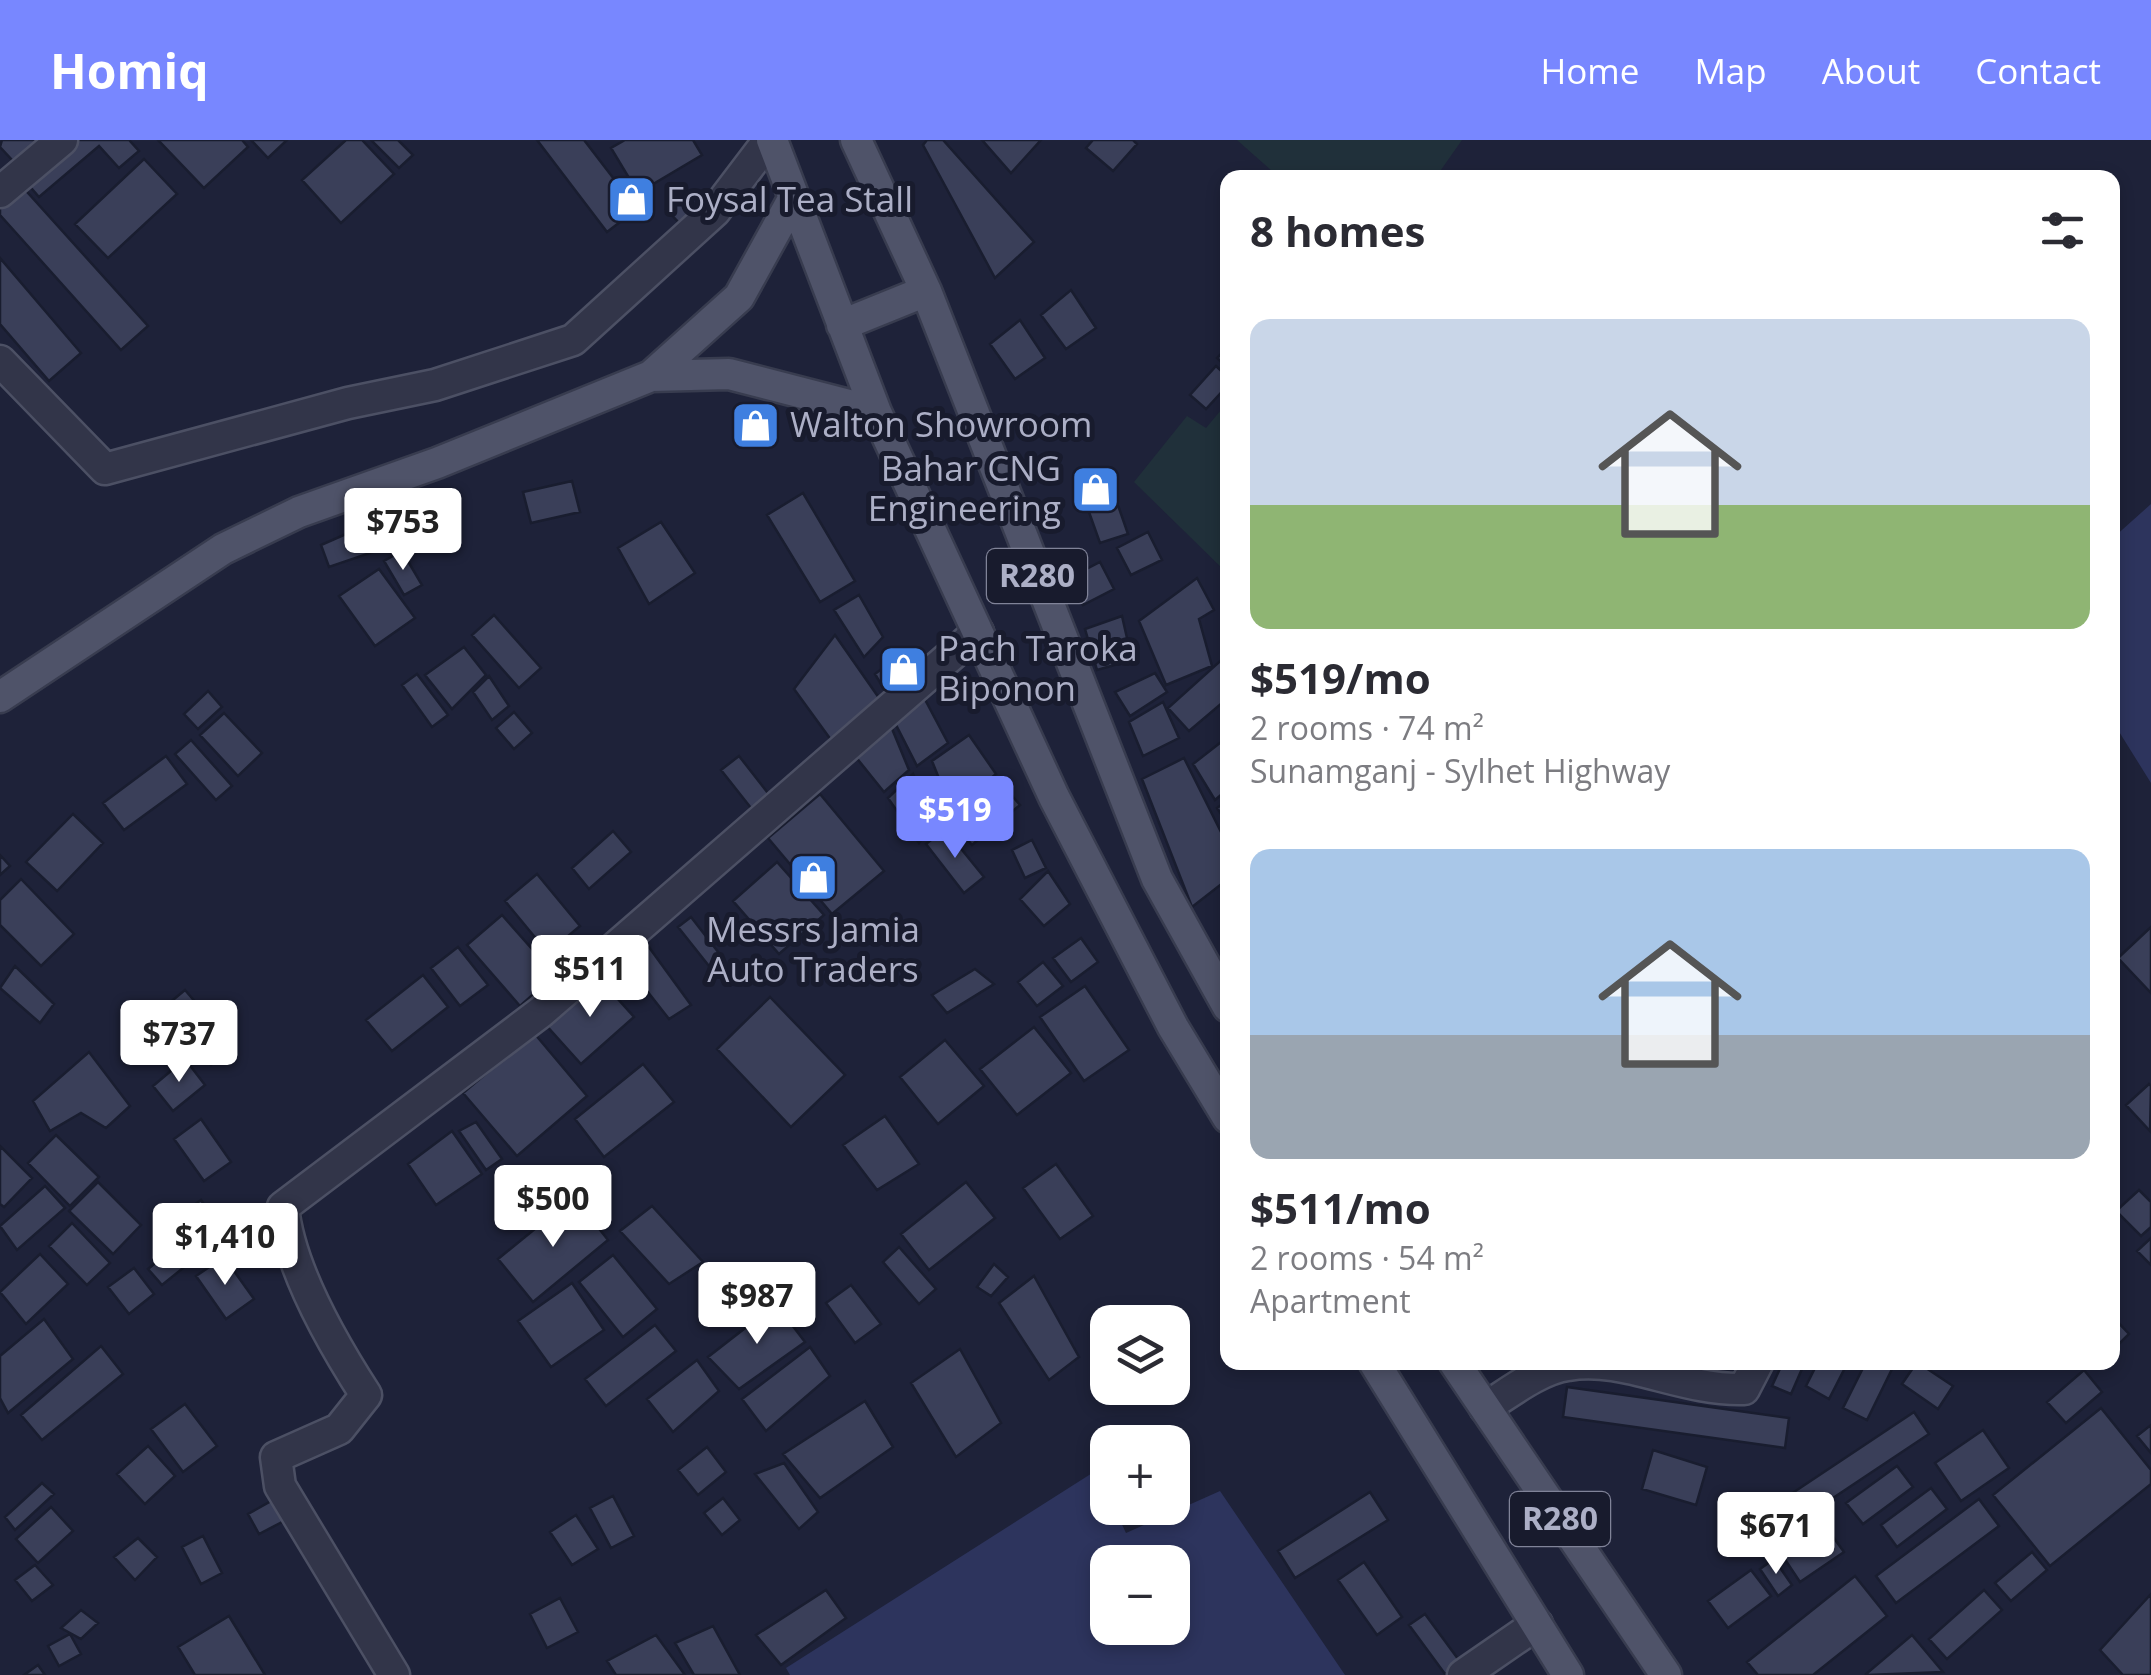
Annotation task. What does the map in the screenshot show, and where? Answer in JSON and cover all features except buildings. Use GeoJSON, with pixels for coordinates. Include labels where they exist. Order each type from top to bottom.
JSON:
{"type":"FeatureCollection","features":[{"type":"Feature","properties":{"kind":"main road","name":"R280"},"geometry":{"type":"LineString","coordinates":[[770,140],[876,412],[1054,797],[1173,1028],[1220,1105]]}},
{"type":"Feature","properties":{"kind":"main road","name":"R280"},"geometry":{"type":"LineString","coordinates":[[856,140],[926,291],[1157,879],[1220,993]]}},
{"type":"Feature","properties":{"kind":"main road"},"geometry":{"type":"LineString","coordinates":[[0,697],[223,550],[298,512],[437,463],[652,376],[739,297],[792,201]]}},
{"type":"Feature","properties":{"kind":"main road"},"geometry":{"type":"LineString","coordinates":[[842,325],[926,291]]}},
{"type":"Feature","properties":{"kind":"main road"},"geometry":{"type":"LineString","coordinates":[[652,376],[729,374],[876,412]]}},
{"type":"Feature","properties":{"kind":"main road","name":"R280"},"geometry":{"type":"LineString","coordinates":[[1379,1370],[1568,1675]]}},
{"type":"Feature","properties":{"kind":"main road","name":"R280"},"geometry":{"type":"LineString","coordinates":[[1459,1370],[1666,1675]]}},
{"type":"Feature","properties":{"kind":"street"},"geometry":{"type":"LineString","coordinates":[[0,192],[62,140]]}},
{"type":"Feature","properties":{"kind":"street"},"geometry":{"type":"LineString","coordinates":[[0,360],[105,469],[348,403],[435,385],[574,340],[715,211],[770,140]]}},
{"type":"Feature","properties":{"kind":"street"},"geometry":{"type":"LineString","coordinates":[[394,1675],[280,1486],[276,1457],[339,1429],[366,1395],[339,1354],[293,1251],[283,1208],[541,1012],[978,632]]}},
{"type":"Feature","properties":{"kind":"street"},"geometry":{"type":"LineString","coordinates":[[1485,1408],[1555,1370]]}},
{"type":"Feature","properties":{"kind":"street"},"geometry":{"type":"LineString","coordinates":[[1638,1370],[1711,1390],[1744,1389],[1754,1370]]}},
{"type":"Feature","properties":{"kind":"street"},"geometry":{"type":"LineString","coordinates":[[1463,1675],[1537,1624]]}},
{"type":"Feature","properties":{"kind":"shaded area"},"geometry":{"type":"Polygon","coordinates":[[[1237,140],[1462,140],[1441,170],[1271,170],[1237,140]]]}},
{"type":"Feature","properties":{"kind":"shaded area"},"geometry":{"type":"Polygon","coordinates":[[[1220,411],[1220,566],[1134,482],[1187,416],[1206,428],[1220,411]]]}},
{"type":"Feature","properties":{"kind":"water"},"geometry":{"type":"Polygon","coordinates":[[[2151,504],[2151,783],[2120,733],[2120,532],[2151,504]]]}},
{"type":"Feature","properties":{"kind":"water"},"geometry":{"type":"Polygon","coordinates":[[[1090,1474],[1090,1525],[1122,1525],[1126,1533],[1144,1525],[1190,1525],[1190,1504],[1220,1491],[1345,1675],[790,1675],[786,1668],[1090,1474]]]}},
{"type":"Feature","properties":{"kind":"place","name":"Foysal Tea Stall"},"geometry":{"type":"Point","coordinates":[631,200]}},
{"type":"Feature","properties":{"kind":"place","name":"Walton Showroom"},"geometry":{"type":"Point","coordinates":[755,425]}},
{"type":"Feature","properties":{"kind":"place","name":"Bahar CNG Engineering"},"geometry":{"type":"Point","coordinates":[1096,489]}},
{"type":"Feature","properties":{"kind":"place","name":"Pach Taroka Biponon"},"geometry":{"type":"Point","coordinates":[903,669]}},
{"type":"Feature","properties":{"kind":"place","name":"Messrs Jamia Auto Traders"},"geometry":{"type":"Point","coordinates":[813,878]}}]}
